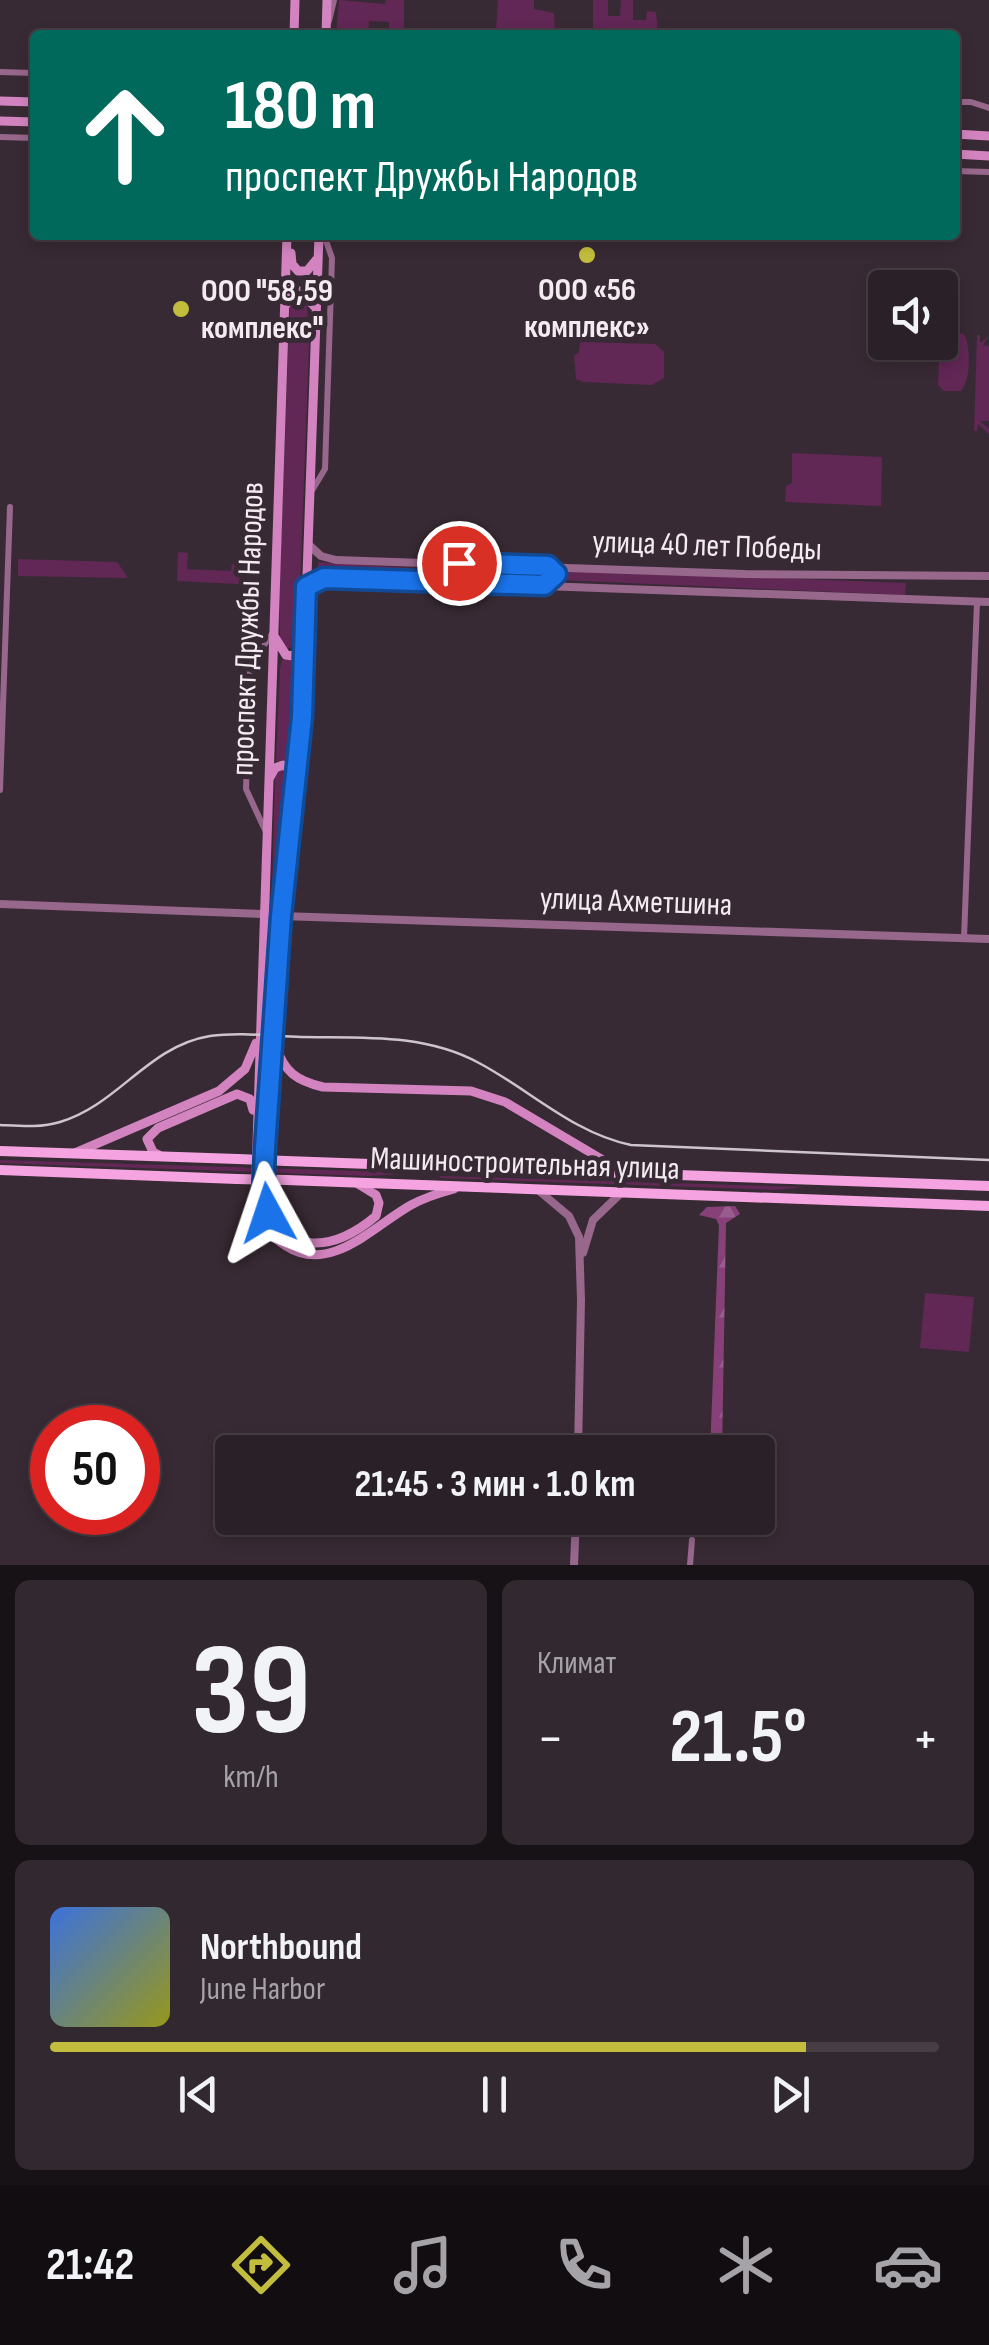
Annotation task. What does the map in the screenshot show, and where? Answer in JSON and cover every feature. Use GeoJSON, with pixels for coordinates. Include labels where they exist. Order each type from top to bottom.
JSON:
{"type":"FeatureCollection","features":[{"type":"Feature","properties":{"kind":"main road"},"geometry":{"type":"LineString","coordinates":[[294,30],[295,0]]}},
{"type":"Feature","properties":{"kind":"main road"},"geometry":{"type":"LineString","coordinates":[[327,30],[331,0]]}},
{"type":"Feature","properties":{"kind":"main road"},"geometry":{"type":"LineString","coordinates":[[0,100],[30,102]]}},
{"type":"Feature","properties":{"kind":"main road"},"geometry":{"type":"LineString","coordinates":[[0,121],[30,122]]}},
{"type":"Feature","properties":{"kind":"main road"},"geometry":{"type":"LineString","coordinates":[[960,134],[989,136]]}},
{"type":"Feature","properties":{"kind":"main road"},"geometry":{"type":"LineString","coordinates":[[960,154],[989,156]]}},
{"type":"Feature","properties":{"kind":"main road","name":"проспект Дружбы Народов"},"geometry":{"type":"LineString","coordinates":[[288,240],[253,1193],[260,1222],[283,1244],[303,1254],[335,1252],[408,1207],[462,1187]]}},
{"type":"Feature","properties":{"kind":"main road"},"geometry":{"type":"LineString","coordinates":[[289,240],[292,264],[298,271],[306,272],[318,256]]}},
{"type":"Feature","properties":{"kind":"main road","name":"проспект Дружбы Народов"},"geometry":{"type":"LineString","coordinates":[[321,240],[302,717],[281,916],[263,1196],[278,1228],[292,1238],[305,1243],[334,1241],[372,1220],[378,1210],[376,1195],[356,1183]]}},
{"type":"Feature","properties":{"kind":"main road"},"geometry":{"type":"LineString","coordinates":[[284,307],[294,292],[300,291],[316,309]]}},
{"type":"Feature","properties":{"kind":"main road"},"geometry":{"type":"LineString","coordinates":[[273,633],[286,655],[300,651],[304,638]]}},
{"type":"Feature","properties":{"kind":"main road"},"geometry":{"type":"LineString","coordinates":[[268,780],[275,768],[283,765],[290,769],[294,782]]}},
{"type":"Feature","properties":{"kind":"main road"},"geometry":{"type":"LineString","coordinates":[[260,987],[270,995],[277,989]]}},
{"type":"Feature","properties":{"kind":"main road"},"geometry":{"type":"LineString","coordinates":[[75,1153],[219,1091],[234,1080],[250,1058],[260,1025]]}},
{"type":"Feature","properties":{"kind":"main road"},"geometry":{"type":"LineString","coordinates":[[274,1041],[288,1072],[303,1082],[322,1087],[472,1091],[505,1102],[603,1160],[648,1174]]}},
{"type":"Feature","properties":{"kind":"main road"},"geometry":{"type":"LineString","coordinates":[[162,1156],[149,1145],[151,1133],[224,1097],[244,1094],[250,1099],[256,1120]]}},
{"type":"Feature","properties":{"kind":"main road","name":"Машиностроительная улица"},"geometry":{"type":"LineString","coordinates":[[0,1150],[989,1186]]}},
{"type":"Feature","properties":{"kind":"main road"},"geometry":{"type":"LineString","coordinates":[[426,1186],[438,1177],[427,1166]]}},
{"type":"Feature","properties":{"kind":"main road","name":"Машиностроительная улица"},"geometry":{"type":"LineString","coordinates":[[0,1170],[989,1206]]}},
{"type":"Feature","properties":{"kind":"main road"},"geometry":{"type":"LineString","coordinates":[[832,1200],[847,1197],[851,1191],[834,1180]]}},
{"type":"Feature","properties":{"kind":"main road"},"geometry":{"type":"LineString","coordinates":[[894,1182],[879,1192],[881,1197],[895,1202]]}},
{"type":"Feature","properties":{"kind":"street"},"geometry":{"type":"LineString","coordinates":[[0,72],[30,74]]}},
{"type":"Feature","properties":{"kind":"street"},"geometry":{"type":"LineString","coordinates":[[960,102],[989,108]]}},
{"type":"Feature","properties":{"kind":"street"},"geometry":{"type":"LineString","coordinates":[[0,137],[30,138]]}},
{"type":"Feature","properties":{"kind":"street"},"geometry":{"type":"LineString","coordinates":[[960,171],[989,172]]}},
{"type":"Feature","properties":{"kind":"street"},"geometry":{"type":"LineString","coordinates":[[310,492],[325,470],[332,258],[324,240]]}},
{"type":"Feature","properties":{"kind":"street"},"geometry":{"type":"LineString","coordinates":[[0,790],[10,507]]}},
{"type":"Feature","properties":{"kind":"street","name":"улица 40 лет Победы"},"geometry":{"type":"LineString","coordinates":[[308,544],[333,560],[989,576]]}},
{"type":"Feature","properties":{"kind":"street"},"geometry":{"type":"LineString","coordinates":[[428,582],[416,578],[414,573],[430,562]]}},
{"type":"Feature","properties":{"kind":"street"},"geometry":{"type":"LineString","coordinates":[[544,585],[556,574],[548,566]]}},
{"type":"Feature","properties":{"kind":"street"},"geometry":{"type":"LineString","coordinates":[[920,576],[908,586],[910,597],[921,599]]}},
{"type":"Feature","properties":{"kind":"street","name":"улица 40 лет Победы"},"geometry":{"type":"LineString","coordinates":[[306,587],[324,578],[989,602]]}},
{"type":"Feature","properties":{"kind":"street"},"geometry":{"type":"LineString","coordinates":[[964,938],[977,602]]}},
{"type":"Feature","properties":{"kind":"street"},"geometry":{"type":"LineString","coordinates":[[266,832],[246,783],[250,665],[273,633]]}},
{"type":"Feature","properties":{"kind":"street"},"geometry":{"type":"LineString","coordinates":[[0,904],[263,914]]}},
{"type":"Feature","properties":{"kind":"street","name":"улица Ахметшина"},"geometry":{"type":"LineString","coordinates":[[281,916],[989,939]]}},
{"type":"Feature","properties":{"kind":"street"},"geometry":{"type":"LineString","coordinates":[[538,1190],[569,1216],[578,1237],[578,1435]]}},
{"type":"Feature","properties":{"kind":"street"},"geometry":{"type":"LineString","coordinates":[[581,1262],[593,1220],[621,1193]]}},
{"type":"Feature","properties":{"kind":"street"},"geometry":{"type":"LineString","coordinates":[[574,1565],[575,1535]]}},
{"type":"Feature","properties":{"kind":"street"},"geometry":{"type":"LineString","coordinates":[[690,1565],[692,1540]]}},
{"type":"Feature","properties":{"kind":"shaded area"},"geometry":{"type":"Polygon","coordinates":[[[339,0],[385,4],[386,0],[404,0],[404,30],[389,30],[389,22],[369,21],[368,30],[336,30],[339,0]]]}},
{"type":"Feature","properties":{"kind":"shaded area"},"geometry":{"type":"Polygon","coordinates":[[[498,0],[534,0],[534,9],[554,13],[555,30],[496,30],[498,0]]]}},
{"type":"Feature","properties":{"kind":"shaded area"},"geometry":{"type":"Polygon","coordinates":[[[593,0],[608,0],[608,16],[620,16],[621,0],[633,0],[633,20],[646,20],[647,11],[656,12],[658,30],[593,30],[593,0]]]}},
{"type":"Feature","properties":{"kind":"shaded area"},"geometry":{"type":"Polygon","coordinates":[[[301,296],[307,305],[309,345],[298,644],[287,649],[280,641],[279,592],[290,303],[301,296]]]}},
{"type":"Feature","properties":{"kind":"shaded area"},"geometry":{"type":"Polygon","coordinates":[[[958,333],[964,334],[969,355],[964,386],[961,391],[944,391],[938,385],[939,360],[958,360],[958,333]]]}},
{"type":"Feature","properties":{"kind":"shaded area"},"geometry":{"type":"Polygon","coordinates":[[[977,335],[980,343],[989,336],[983,345],[989,346],[989,421],[980,421],[989,434],[978,424],[974,431],[977,335]]]}},
{"type":"Feature","properties":{"kind":"shaded area"},"geometry":{"type":"Polygon","coordinates":[[[580,342],[655,344],[664,352],[664,378],[652,385],[576,379],[574,356],[579,352],[580,342]]]}},
{"type":"Feature","properties":{"kind":"shaded area"},"geometry":{"type":"Polygon","coordinates":[[[792,453],[882,457],[881,506],[785,502],[786,486],[792,483],[792,453]]]}},
{"type":"Feature","properties":{"kind":"shaded area"},"geometry":{"type":"Polygon","coordinates":[[[178,552],[188,553],[187,569],[231,571],[232,564],[257,566],[256,585],[177,581],[178,552]]]}},
{"type":"Feature","properties":{"kind":"shaded area"},"geometry":{"type":"Polygon","coordinates":[[[18,559],[117,562],[128,578],[18,576],[18,559]]]}},
{"type":"Feature","properties":{"kind":"shaded area"},"geometry":{"type":"Polygon","coordinates":[[[318,562],[413,568],[413,578],[318,573],[318,562]]]}},
{"type":"Feature","properties":{"kind":"shaded area"},"geometry":{"type":"Polygon","coordinates":[[[427,568],[545,569],[551,576],[427,578],[423,572],[427,568]]]}},
{"type":"Feature","properties":{"kind":"shaded area"},"geometry":{"type":"Polygon","coordinates":[[[558,570],[906,583],[905,595],[559,580],[558,570]]]}},
{"type":"Feature","properties":{"kind":"shaded area"},"geometry":{"type":"Polygon","coordinates":[[[283,656],[301,656],[291,763],[276,762],[283,656]]]}},
{"type":"Feature","properties":{"kind":"shaded area"},"geometry":{"type":"Polygon","coordinates":[[[282,770],[287,773],[269,991],[275,779],[282,770]]]}},
{"type":"Feature","properties":{"kind":"shaded area"},"geometry":{"type":"Polygon","coordinates":[[[0,1160],[424,1173],[367,1176],[0,1160]]]}},
{"type":"Feature","properties":{"kind":"shaded area"},"geometry":{"type":"Polygon","coordinates":[[[440,1176],[804,1187],[776,1190],[440,1176]]]}},
{"type":"Feature","properties":{"kind":"shaded area"},"geometry":{"type":"Polygon","coordinates":[[[925,1293],[974,1297],[969,1352],[920,1348],[925,1293]]]}},
{"type":"Feature","properties":{"kind":"green space"},"geometry":{"type":"Polygon","coordinates":[[[735,1206],[740,1214],[726,1223],[722,1435],[711,1435],[719,1225],[716,1219],[699,1215],[707,1207],[735,1206]]]}},
{"type":"Feature","properties":{"kind":"tram line"},"geometry":{"type":"LineString","coordinates":[[0,1125],[45,1125],[81,1114],[169,1051],[210,1036],[369,1038],[414,1042],[458,1053],[571,1121],[631,1145],[989,1160]]}},
{"type":"Feature","properties":{"kind":"place","name":"ООО «56 комплекс»"},"geometry":{"type":"Point","coordinates":[587,255]}},
{"type":"Feature","properties":{"kind":"place","name":"ООО \"58,59 комплекс\""},"geometry":{"type":"Point","coordinates":[181,309]}},
{"type":"Feature","properties":{"kind":"route"},"geometry":{"type":"LineString","coordinates":[[268,1213],[263,1196],[265,1148],[281,916],[302,717],[306,587],[324,578],[544,585],[556,574],[548,566],[459,563]]}}]}
